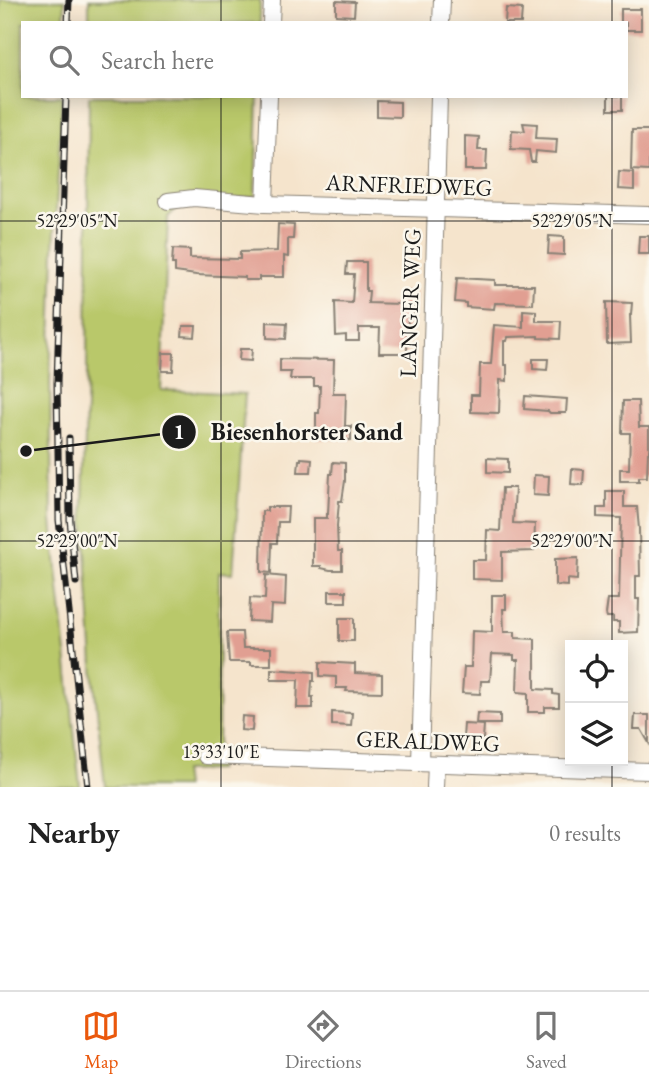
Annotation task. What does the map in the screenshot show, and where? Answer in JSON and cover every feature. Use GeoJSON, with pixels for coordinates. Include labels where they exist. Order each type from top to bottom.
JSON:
{"type":"FeatureCollection","features":[{"type":"Feature","properties":{"kind":"street"},"geometry":{"type":"LineString","coordinates":[[271,21],[272,0]]}},
{"type":"Feature","properties":{"kind":"street"},"geometry":{"type":"LineString","coordinates":[[441,21],[442,0]]}},
{"type":"Feature","properties":{"kind":"street"},"geometry":{"type":"LineString","coordinates":[[265,204],[269,98]]}},
{"type":"Feature","properties":{"kind":"street","name":"LANGER WEG"},"geometry":{"type":"LineString","coordinates":[[435,787],[428,763],[435,209],[439,98]]}},
{"type":"Feature","properties":{"kind":"street","name":"ARNFRIEDWEG"},"geometry":{"type":"LineString","coordinates":[[168,201],[194,198],[265,204],[649,215]]}},
{"type":"Feature","properties":{"kind":"street","name":"GERALDWEG"},"geometry":{"type":"LineString","coordinates":[[206,756],[649,771]]}},
{"type":"Feature","properties":{"kind":"green space"},"geometry":{"type":"Polygon","coordinates":[[[0,0],[65,0],[64,21],[21,21],[21,98],[62,98],[50,381],[52,521],[80,787],[0,787],[0,0]]]}},
{"type":"Feature","properties":{"kind":"green space"},"geometry":{"type":"Polygon","coordinates":[[[89,0],[260,0],[260,21],[89,21],[89,0]]]}},
{"type":"Feature","properties":{"kind":"green space"},"geometry":{"type":"Polygon","coordinates":[[[89,98],[258,98],[255,196],[176,209],[168,217],[161,390],[245,394],[233,573],[219,572],[218,770],[183,771],[185,787],[105,787],[94,681],[83,505],[89,98]]]}},
{"type":"Feature","properties":{"kind":"building"},"geometry":{"type":"Polygon","coordinates":[[[336,1],[355,2],[354,16],[336,15],[336,1]]]}},
{"type":"Feature","properties":{"kind":"building"},"geometry":{"type":"Polygon","coordinates":[[[506,8],[522,9],[521,21],[505,21],[506,8]]]}},
{"type":"Feature","properties":{"kind":"building"},"geometry":{"type":"Polygon","coordinates":[[[621,9],[641,9],[641,30],[628,30],[628,21],[621,21],[621,9]]]}},
{"type":"Feature","properties":{"kind":"building"},"geometry":{"type":"Polygon","coordinates":[[[608,98],[622,98],[622,110],[608,110],[608,98]]]}},
{"type":"Feature","properties":{"kind":"building"},"geometry":{"type":"Polygon","coordinates":[[[377,101],[400,102],[400,117],[377,116],[377,101]]]}},
{"type":"Feature","properties":{"kind":"building"},"geometry":{"type":"Polygon","coordinates":[[[523,123],[537,124],[536,138],[557,139],[556,153],[536,151],[535,162],[531,162],[529,150],[511,149],[512,130],[525,131],[523,123]]]}},
{"type":"Feature","properties":{"kind":"building"},"geometry":{"type":"Polygon","coordinates":[[[632,130],[649,130],[649,171],[631,170],[632,130]]]}},
{"type":"Feature","properties":{"kind":"building"},"geometry":{"type":"Polygon","coordinates":[[[465,136],[479,137],[478,150],[487,150],[486,170],[465,170],[465,136]]]}},
{"type":"Feature","properties":{"kind":"building"},"geometry":{"type":"Polygon","coordinates":[[[619,172],[634,173],[634,190],[618,189],[619,172]]]}},
{"type":"Feature","properties":{"kind":"building"},"geometry":{"type":"Polygon","coordinates":[[[278,224],[294,225],[293,239],[288,239],[288,257],[284,256],[284,277],[245,280],[245,277],[175,272],[175,264],[172,264],[173,249],[190,250],[190,258],[240,259],[240,252],[277,251],[278,224]]]}},
{"type":"Feature","properties":{"kind":"building"},"geometry":{"type":"Polygon","coordinates":[[[549,236],[564,237],[564,255],[548,254],[549,236]]]}},
{"type":"Feature","properties":{"kind":"building"},"geometry":{"type":"Polygon","coordinates":[[[639,236],[649,236],[649,254],[638,254],[639,236]]]}},
{"type":"Feature","properties":{"kind":"building"},"geometry":{"type":"Polygon","coordinates":[[[347,262],[366,262],[368,303],[401,304],[402,291],[415,292],[414,317],[408,317],[407,353],[379,353],[380,328],[359,328],[359,341],[346,341],[346,335],[336,336],[335,302],[352,303],[354,274],[346,274],[347,262]]]}},
{"type":"Feature","properties":{"kind":"building"},"geometry":{"type":"Polygon","coordinates":[[[457,278],[495,280],[495,285],[534,285],[533,304],[495,303],[494,309],[466,307],[466,303],[455,302],[457,278]]]}},
{"type":"Feature","properties":{"kind":"building"},"geometry":{"type":"Polygon","coordinates":[[[606,302],[632,303],[631,343],[607,344],[606,302]]]}},
{"type":"Feature","properties":{"kind":"building"},"geometry":{"type":"Polygon","coordinates":[[[523,310],[536,311],[536,321],[561,321],[560,339],[538,336],[508,337],[507,341],[504,341],[507,381],[500,380],[499,413],[471,412],[471,395],[479,395],[480,364],[491,364],[494,325],[523,327],[523,310]]]}},
{"type":"Feature","properties":{"kind":"building"},"geometry":{"type":"Polygon","coordinates":[[[267,322],[287,323],[286,339],[267,338],[267,322]]]}},
{"type":"Feature","properties":{"kind":"building"},"geometry":{"type":"Polygon","coordinates":[[[183,326],[196,326],[195,337],[182,336],[183,326]]]}},
{"type":"Feature","properties":{"kind":"building"},"geometry":{"type":"Polygon","coordinates":[[[240,349],[252,349],[251,361],[239,360],[240,349]]]}},
{"type":"Feature","properties":{"kind":"building"},"geometry":{"type":"Polygon","coordinates":[[[163,353],[174,353],[173,371],[162,371],[163,353]]]}},
{"type":"Feature","properties":{"kind":"building"},"geometry":{"type":"Polygon","coordinates":[[[280,359],[334,360],[333,393],[346,393],[345,426],[351,426],[351,440],[316,439],[320,386],[314,386],[314,379],[290,379],[291,372],[280,372],[280,359]]]}},
{"type":"Feature","properties":{"kind":"building"},"geometry":{"type":"Polygon","coordinates":[[[533,359],[548,359],[547,370],[533,369],[533,359]]]}},
{"type":"Feature","properties":{"kind":"building"},"geometry":{"type":"Polygon","coordinates":[[[525,396],[567,399],[566,413],[524,409],[525,396]]]}},
{"type":"Feature","properties":{"kind":"building"},"geometry":{"type":"Polygon","coordinates":[[[623,401],[638,401],[639,427],[649,427],[647,477],[639,477],[639,481],[620,481],[620,469],[629,469],[630,433],[622,433],[623,401]]]}},
{"type":"Feature","properties":{"kind":"building"},"geometry":{"type":"Polygon","coordinates":[[[301,458],[312,459],[311,472],[298,472],[301,458]]]}},
{"type":"Feature","properties":{"kind":"building"},"geometry":{"type":"Polygon","coordinates":[[[487,458],[508,459],[508,473],[487,472],[487,458]]]}},
{"type":"Feature","properties":{"kind":"building"},"geometry":{"type":"Polygon","coordinates":[[[333,462],[345,463],[345,481],[342,501],[339,501],[337,526],[338,551],[342,551],[342,570],[313,566],[313,518],[327,518],[333,462]]]}},
{"type":"Feature","properties":{"kind":"building"},"geometry":{"type":"Polygon","coordinates":[[[572,469],[584,470],[583,485],[571,484],[572,469]]]}},
{"type":"Feature","properties":{"kind":"building"},"geometry":{"type":"Polygon","coordinates":[[[534,475],[549,476],[548,496],[533,495],[534,475]]]}},
{"type":"Feature","properties":{"kind":"building"},"geometry":{"type":"Polygon","coordinates":[[[502,488],[515,488],[513,523],[535,524],[534,551],[502,552],[502,580],[472,579],[472,560],[486,560],[487,530],[500,531],[502,488]]]}},
{"type":"Feature","properties":{"kind":"building"},"geometry":{"type":"Polygon","coordinates":[[[606,491],[624,491],[624,507],[637,507],[640,576],[636,576],[636,599],[639,599],[638,632],[619,633],[619,622],[613,622],[613,617],[607,617],[606,614],[608,599],[619,599],[621,518],[597,517],[597,508],[606,508],[606,491]]]}},
{"type":"Feature","properties":{"kind":"building"},"geometry":{"type":"Polygon","coordinates":[[[267,507],[288,507],[287,522],[278,522],[277,543],[272,543],[271,573],[261,572],[262,511],[267,511],[267,507]]]}},
{"type":"Feature","properties":{"kind":"building"},"geometry":{"type":"Polygon","coordinates":[[[578,558],[577,580],[567,579],[567,586],[555,585],[555,559],[578,558]]]}},
{"type":"Feature","properties":{"kind":"building"},"geometry":{"type":"Polygon","coordinates":[[[266,575],[286,577],[285,606],[271,605],[270,622],[249,621],[250,598],[265,599],[266,575]]]}},
{"type":"Feature","properties":{"kind":"building"},"geometry":{"type":"Polygon","coordinates":[[[329,591],[346,591],[346,602],[329,602],[329,591]]]}},
{"type":"Feature","properties":{"kind":"building"},"geometry":{"type":"Polygon","coordinates":[[[492,595],[506,595],[506,609],[503,609],[504,632],[515,632],[515,638],[535,639],[535,689],[553,690],[553,694],[559,695],[559,707],[545,707],[545,712],[528,712],[528,693],[517,692],[518,660],[514,660],[514,655],[492,654],[490,681],[481,681],[480,694],[462,693],[464,667],[471,667],[472,631],[492,632],[492,595]]]}},
{"type":"Feature","properties":{"kind":"building"},"geometry":{"type":"Polygon","coordinates":[[[339,618],[354,618],[354,641],[339,641],[339,618]]]}},
{"type":"Feature","properties":{"kind":"building"},"geometry":{"type":"Polygon","coordinates":[[[227,632],[242,632],[243,648],[271,648],[271,665],[229,662],[227,632]]]}},
{"type":"Feature","properties":{"kind":"building"},"geometry":{"type":"Polygon","coordinates":[[[320,662],[355,664],[355,673],[382,674],[382,692],[346,691],[347,688],[336,688],[336,677],[320,676],[320,662]]]}},
{"type":"Feature","properties":{"kind":"building"},"geometry":{"type":"Polygon","coordinates":[[[271,669],[314,672],[311,697],[313,708],[297,708],[298,680],[271,680],[271,669]]]}},
{"type":"Feature","properties":{"kind":"building"},"geometry":{"type":"Polygon","coordinates":[[[332,712],[352,713],[351,726],[332,725],[332,712]]]}},
{"type":"Feature","properties":{"kind":"building"},"geometry":{"type":"Polygon","coordinates":[[[477,713],[500,714],[500,724],[476,724],[477,713]]]}},
{"type":"Feature","properties":{"kind":"building"},"geometry":{"type":"Polygon","coordinates":[[[635,715],[649,715],[649,743],[641,729],[634,729],[635,715]]]}},
{"type":"Feature","properties":{"kind":"building"},"geometry":{"type":"Polygon","coordinates":[[[242,716],[253,717],[252,731],[241,730],[242,716]]]}},
{"type":"Feature","properties":{"kind":"building"},"geometry":{"type":"Polygon","coordinates":[[[464,724],[484,725],[483,739],[463,738],[464,724]]]}},
{"type":"Feature","properties":{"kind":"railway"},"geometry":{"type":"LineString","coordinates":[[68,21],[69,0]]}},
{"type":"Feature","properties":{"kind":"railway"},"geometry":{"type":"LineString","coordinates":[[66,98],[57,382],[59,520],[88,787]]}},
{"type":"Feature","properties":{"kind":"railway"},"geometry":{"type":"LineString","coordinates":[[69,438],[70,520],[76,582]]}},
{"type":"Feature","properties":{"kind":"place","name":"Biesenhorster Sand"},"geometry":{"type":"Point","coordinates":[26,451]}}]}
